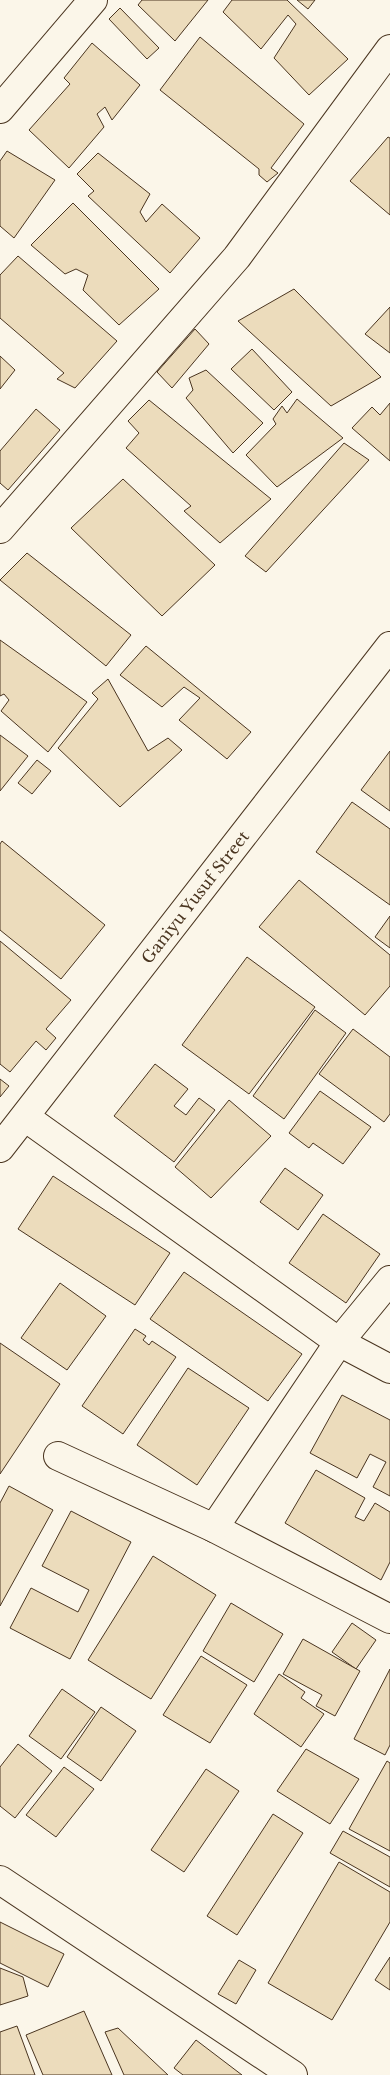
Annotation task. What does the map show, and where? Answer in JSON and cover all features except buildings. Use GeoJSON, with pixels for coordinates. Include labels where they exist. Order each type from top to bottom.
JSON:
{"type":"FeatureCollection","features":[{"type":"Feature","properties":{"kind":"street"},"geometry":{"type":"LineString","coordinates":[[0,109],[93,0]]}},
{"type":"Feature","properties":{"kind":"street"},"geometry":{"type":"LineString","coordinates":[[0,529],[237,257],[390,49]]}},
{"type":"Feature","properties":{"kind":"street","name":"Ganiyu Yusuf Street"},"geometry":{"type":"LineString","coordinates":[[0,1148],[390,646]]}},
{"type":"Feature","properties":{"kind":"street"},"geometry":{"type":"LineString","coordinates":[[25,1117],[339,1342],[390,1369]]}},
{"type":"Feature","properties":{"kind":"street"},"geometry":{"type":"LineString","coordinates":[[214,1528],[339,1342],[390,1280]]}},
{"type":"Feature","properties":{"kind":"street"},"geometry":{"type":"LineString","coordinates":[[58,1456],[214,1528],[390,1619]]}},
{"type":"Feature","properties":{"kind":"street"},"geometry":{"type":"LineString","coordinates":[[0,1880],[292,2075]]}}]}
